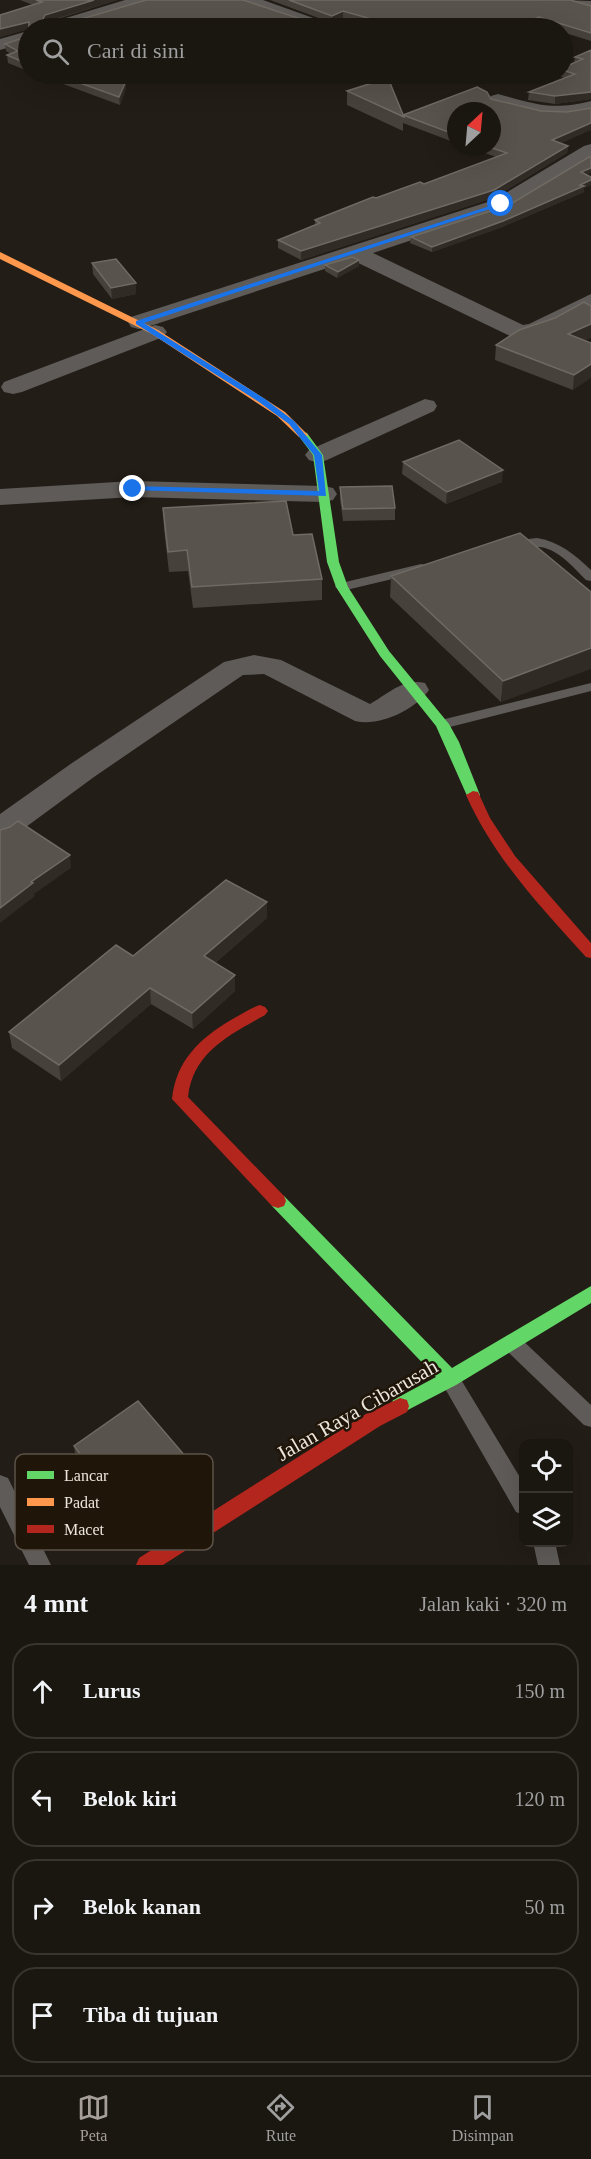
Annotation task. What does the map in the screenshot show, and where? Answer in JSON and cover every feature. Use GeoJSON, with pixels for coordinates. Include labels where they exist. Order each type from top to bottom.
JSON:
{"type":"FeatureCollection","features":[{"type":"Feature","properties":{"kind":"street"},"geometry":{"type":"LineString","coordinates":[[84,18],[143,0]]}},
{"type":"Feature","properties":{"kind":"street"},"geometry":{"type":"LineString","coordinates":[[247,0],[296,18]]}},
{"type":"Feature","properties":{"kind":"street"},"geometry":{"type":"LineString","coordinates":[[570,0],[591,6]]}},
{"type":"Feature","properties":{"kind":"street"},"geometry":{"type":"LineString","coordinates":[[0,45],[18,39]]}},
{"type":"Feature","properties":{"kind":"street"},"geometry":{"type":"LineString","coordinates":[[498,100],[557,113],[584,131]]}},
{"type":"Feature","properties":{"kind":"street"},"geometry":{"type":"LineString","coordinates":[[13,387],[147,327],[354,252],[501,204],[584,131],[591,107]]}},
{"type":"Feature","properties":{"kind":"street"},"geometry":{"type":"LineString","coordinates":[[354,252],[520,332],[535,330],[591,301]]}},
{"type":"Feature","properties":{"kind":"street"},"geometry":{"type":"LineString","coordinates":[[0,255],[147,327],[281,414],[318,455],[333,562],[342,587],[373,638],[442,724],[452,742],[478,811],[503,852],[591,953]]}},
{"type":"Feature","properties":{"kind":"street"},"geometry":{"type":"LineString","coordinates":[[318,455],[425,406]]}},
{"type":"Feature","properties":{"kind":"street"},"geometry":{"type":"LineString","coordinates":[[0,497],[133,489],[324,494]]}},
{"type":"Feature","properties":{"kind":"street"},"geometry":{"type":"LineString","coordinates":[[0,830],[83,770],[234,668],[254,664],[271,666],[366,714],[379,712],[414,690]]}},
{"type":"Feature","properties":{"kind":"street"},"geometry":{"type":"LineString","coordinates":[[260,1011],[220,1035],[184,1068],[179,1081],[180,1099],[450,1379]]}},
{"type":"Feature","properties":{"kind":"street","name":"Jalan Raya Cibarusah"},"geometry":{"type":"LineString","coordinates":[[213,1522],[373,1420],[450,1379],[591,1294]]}},
{"type":"Feature","properties":{"kind":"street","name":"Jalan Raya Cibarusah"},"geometry":{"type":"LineString","coordinates":[[146,1565],[169,1550]]}},
{"type":"Feature","properties":{"kind":"lane"},"geometry":{"type":"LineString","coordinates":[[494,550],[527,541],[547,543],[561,549],[591,577]]}},
{"type":"Feature","properties":{"kind":"lane"},"geometry":{"type":"LineString","coordinates":[[342,587],[429,566]]}},
{"type":"Feature","properties":{"kind":"lane"},"geometry":{"type":"LineString","coordinates":[[442,724],[591,687]]}},
{"type":"Feature","properties":{"kind":"lane"},"geometry":{"type":"LineString","coordinates":[[512,1343],[591,1418]]}},
{"type":"Feature","properties":{"kind":"lane"},"geometry":{"type":"LineString","coordinates":[[450,1379],[519,1496]]}},
{"type":"Feature","properties":{"kind":"lane"},"geometry":{"type":"LineString","coordinates":[[0,1485],[15,1515]]}},
{"type":"Feature","properties":{"kind":"lane"},"geometry":{"type":"LineString","coordinates":[[545,1547],[549,1565]]}},
{"type":"Feature","properties":{"kind":"lane"},"geometry":{"type":"LineString","coordinates":[[32,1550],[40,1565]]}},
{"type":"Feature","properties":{"kind":"building"},"geometry":{"type":"Polygon","coordinates":[[[36,0],[94,0],[45,15],[44,18],[18,18],[18,25],[0,29],[0,15],[42,2],[36,0]]]}},
{"type":"Feature","properties":{"kind":"building"},"geometry":{"type":"Polygon","coordinates":[[[146,0],[243,0],[298,18],[85,18],[146,0]]]}},
{"type":"Feature","properties":{"kind":"building"},"geometry":{"type":"Polygon","coordinates":[[[289,0],[570,0],[591,6],[591,33],[573,27],[573,18],[368,18],[343,11],[332,16],[289,0]]]}},
{"type":"Feature","properties":{"kind":"building"},"geometry":{"type":"Polygon","coordinates":[[[18,39],[18,51],[5,44],[18,39]]]}},
{"type":"Feature","properties":{"kind":"building"},"geometry":{"type":"Polygon","coordinates":[[[591,50],[591,92],[555,96],[529,92],[549,84],[573,84],[573,75],[575,74],[573,73],[573,63],[583,59],[575,57],[591,50]]]}},
{"type":"Feature","properties":{"kind":"building"},"geometry":{"type":"Polygon","coordinates":[[[18,51],[18,60],[7,55],[18,51]]]}},
{"type":"Feature","properties":{"kind":"building"},"geometry":{"type":"Polygon","coordinates":[[[83,84],[125,84],[119,97],[83,84]]]}},
{"type":"Feature","properties":{"kind":"building"},"geometry":{"type":"Polygon","coordinates":[[[369,84],[390,84],[404,117],[347,91],[369,84]]]}},
{"type":"Feature","properties":{"kind":"building"},"geometry":{"type":"Polygon","coordinates":[[[477,87],[487,92],[491,99],[541,111],[567,112],[591,108],[591,123],[552,140],[568,146],[494,190],[301,251],[278,240],[320,223],[315,220],[373,197],[376,198],[420,182],[424,184],[507,153],[501,151],[501,102],[447,102],[447,132],[403,115],[477,87]]]}},
{"type":"Feature","properties":{"kind":"building"},"geometry":{"type":"Polygon","coordinates":[[[591,157],[591,168],[581,172],[591,177],[591,180],[580,185],[584,186],[503,221],[432,247],[411,237],[509,205],[591,157]]]}},
{"type":"Feature","properties":{"kind":"building"},"geometry":{"type":"Polygon","coordinates":[[[352,257],[359,260],[338,272],[325,265],[352,257]]]}},
{"type":"Feature","properties":{"kind":"building"},"geometry":{"type":"Polygon","coordinates":[[[116,259],[136,283],[111,288],[92,263],[116,259]]]}},
{"type":"Feature","properties":{"kind":"building"},"geometry":{"type":"Polygon","coordinates":[[[584,302],[591,306],[591,324],[568,334],[591,343],[591,364],[574,375],[496,345],[519,330],[555,318],[584,302]]]}},
{"type":"Feature","properties":{"kind":"building"},"geometry":{"type":"Polygon","coordinates":[[[459,440],[503,470],[447,492],[403,462],[459,440]]]}},
{"type":"Feature","properties":{"kind":"building"},"geometry":{"type":"Polygon","coordinates":[[[392,486],[395,508],[343,509],[340,487],[392,486]]]}},
{"type":"Feature","properties":{"kind":"building"},"geometry":{"type":"Polygon","coordinates":[[[286,501],[293,535],[312,534],[322,579],[192,587],[187,550],[168,552],[163,508],[286,501]]]}},
{"type":"Feature","properties":{"kind":"building"},"geometry":{"type":"Polygon","coordinates":[[[520,533],[591,592],[591,648],[503,681],[391,576],[520,533]]]}},
{"type":"Feature","properties":{"kind":"building"},"geometry":{"type":"Polygon","coordinates":[[[18,821],[70,855],[31,882],[33,883],[0,908],[0,830],[18,821]]]}},
{"type":"Feature","properties":{"kind":"building"},"geometry":{"type":"Polygon","coordinates":[[[226,880],[267,902],[204,956],[235,975],[192,1013],[150,988],[59,1065],[9,1032],[116,945],[133,956],[226,880]]]}},
{"type":"Feature","properties":{"kind":"building"},"geometry":{"type":"Polygon","coordinates":[[[138,1401],[183,1454],[80,1454],[74,1446],[138,1401]]]}},
{"type":"Feature","properties":{"kind":"traffic: fast"},"geometry":{"type":"LineString","coordinates":[[303,435],[318,455],[333,562],[342,587],[384,653],[442,724],[452,742],[473,795]]}},
{"type":"Feature","properties":{"kind":"traffic: fast"},"geometry":{"type":"LineString","coordinates":[[278,1201],[450,1379]]}},
{"type":"Feature","properties":{"kind":"traffic: fast"},"geometry":{"type":"LineString","coordinates":[[400,1406],[450,1379],[591,1294]]}},
{"type":"Feature","properties":{"kind":"traffic: slow"},"geometry":{"type":"LineString","coordinates":[[0,255],[155,332],[281,414],[303,435]]}},
{"type":"Feature","properties":{"kind":"traffic: jam"},"geometry":{"type":"LineString","coordinates":[[473,795],[483,818],[510,859],[541,898],[591,953]]}},
{"type":"Feature","properties":{"kind":"traffic: jam"},"geometry":{"type":"LineString","coordinates":[[260,1011],[219,1036],[196,1056],[187,1069],[180,1099],[278,1201]]}},
{"type":"Feature","properties":{"kind":"traffic: jam"},"geometry":{"type":"LineString","coordinates":[[213,1522],[373,1420],[400,1406]]}},
{"type":"Feature","properties":{"kind":"traffic: jam"},"geometry":{"type":"LineString","coordinates":[[146,1565],[169,1550]]}},
{"type":"Feature","properties":{"kind":"route"},"geometry":{"type":"LineString","coordinates":[[133,489],[324,494],[318,455],[291,423],[262,401],[139,322],[501,204]]}}]}
